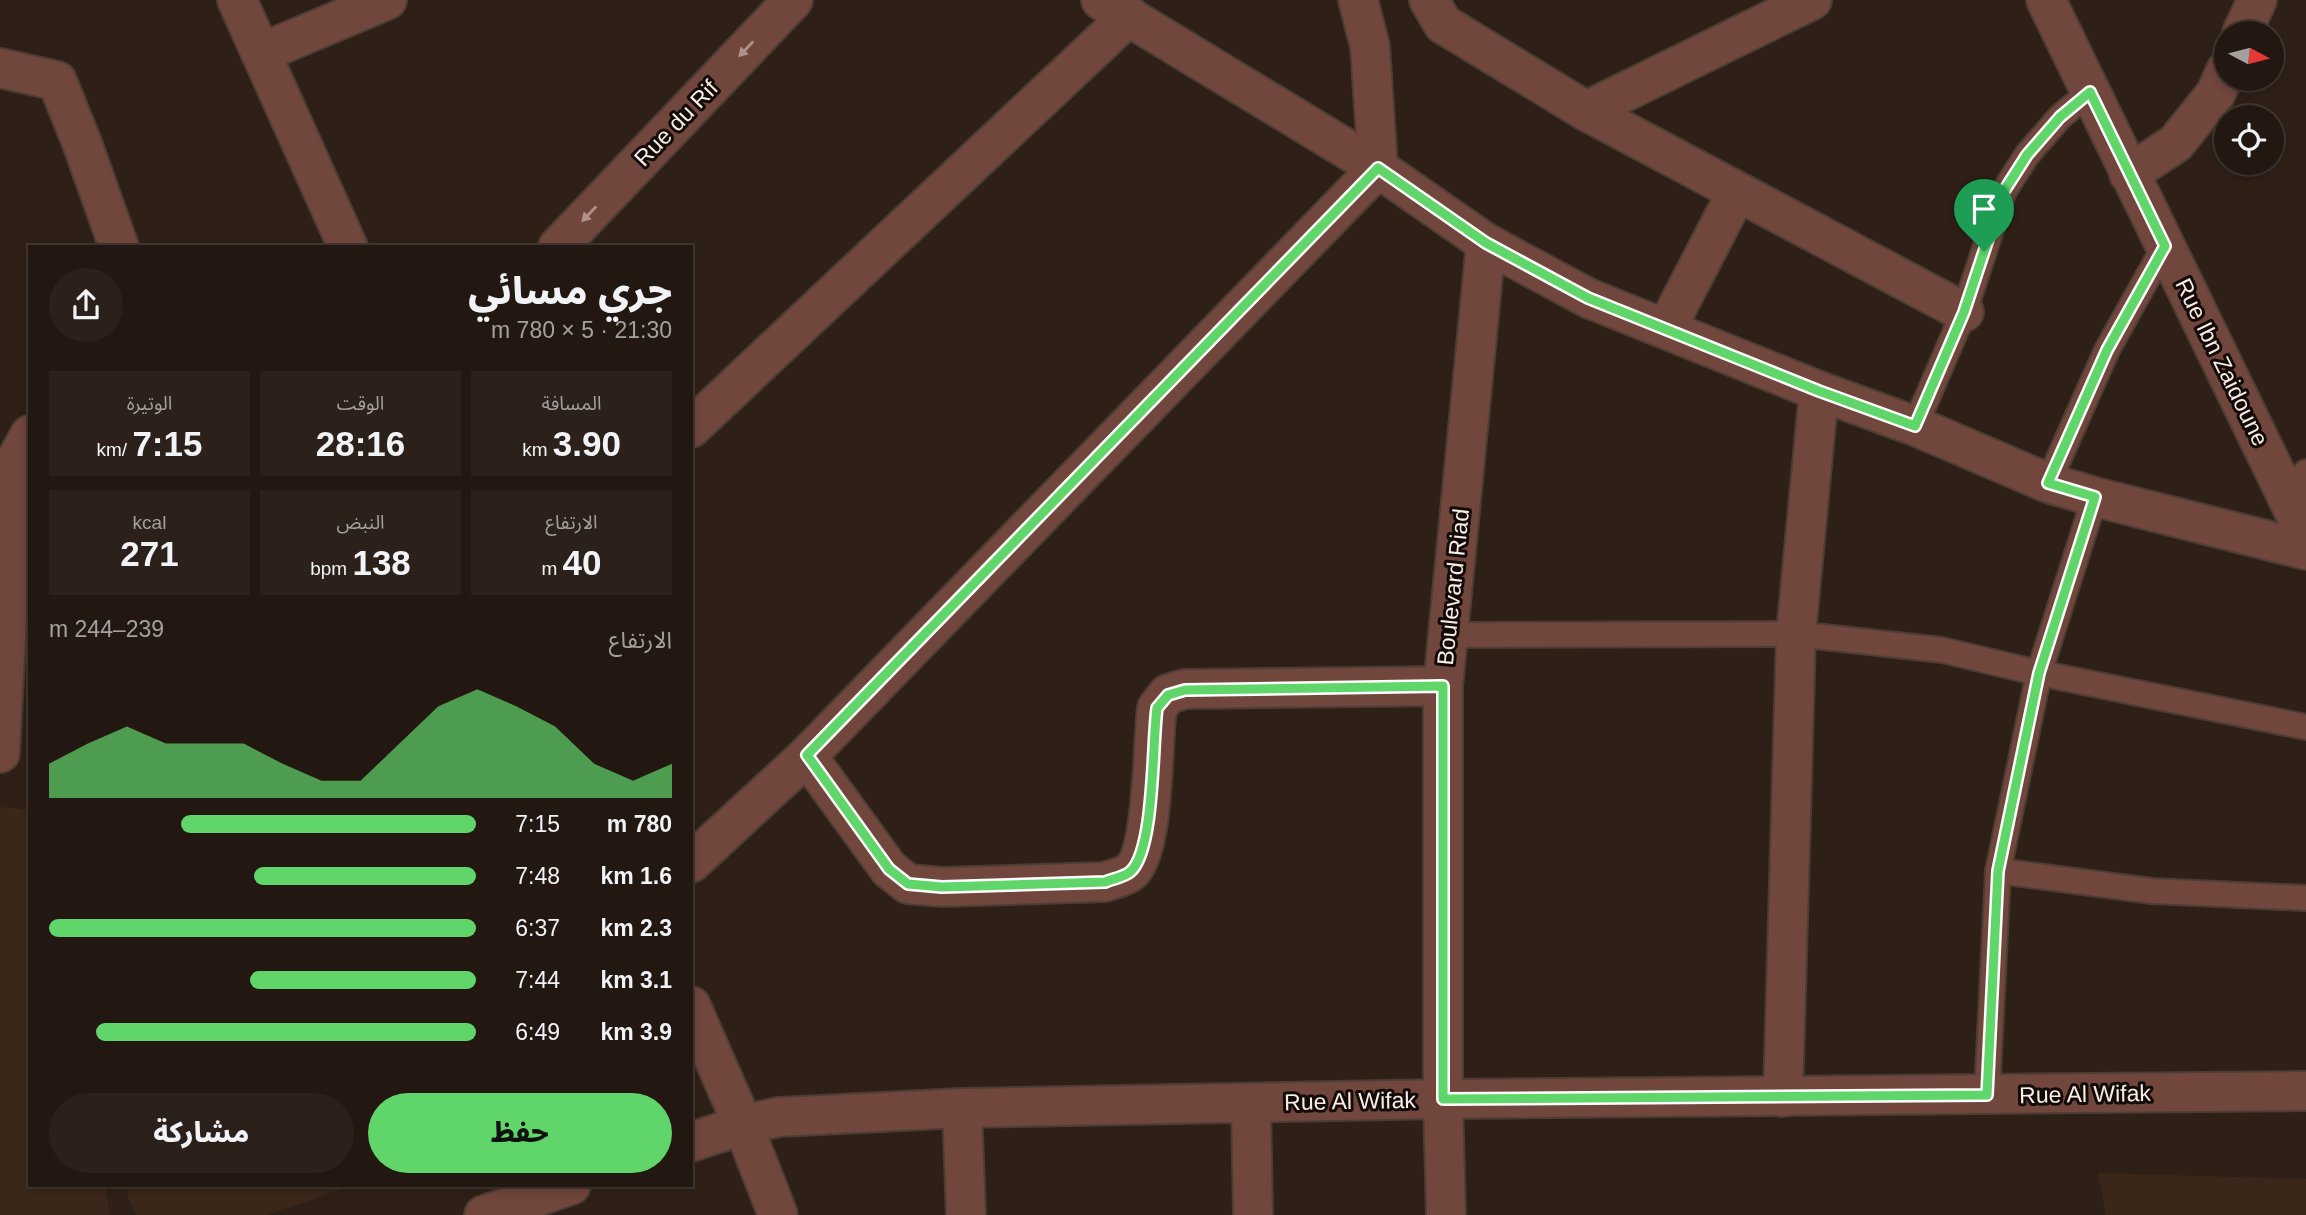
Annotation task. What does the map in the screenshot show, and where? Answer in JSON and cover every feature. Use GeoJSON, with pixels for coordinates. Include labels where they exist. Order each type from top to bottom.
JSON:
{"type":"FeatureCollection","features":[{"type":"Feature","properties":{"kind":"street"},"geometry":{"type":"LineString","coordinates":[[237,0],[347,245]]}},
{"type":"Feature","properties":{"kind":"street"},"geometry":{"type":"LineString","coordinates":[[261,53],[387,0]]}},
{"type":"Feature","properties":{"kind":"street","name":"Rue du Rif"},"geometry":{"type":"LineString","coordinates":[[560,245],[793,0]]}},
{"type":"Feature","properties":{"kind":"street"},"geometry":{"type":"LineString","coordinates":[[693,861],[807,755],[1378,168],[1370,46],[1358,0]]}},
{"type":"Feature","properties":{"kind":"street"},"geometry":{"type":"LineString","coordinates":[[1429,0],[1443,24],[1586,111],[1964,312]]}},
{"type":"Feature","properties":{"kind":"street"},"geometry":{"type":"LineString","coordinates":[[1586,111],[1812,0]]}},
{"type":"Feature","properties":{"kind":"street","name":"Rue Ibn Zaidoune"},"geometry":{"type":"LineString","coordinates":[[2046,0],[2165,246],[2301,504]]}},
{"type":"Feature","properties":{"kind":"street"},"geometry":{"type":"LineString","coordinates":[[2247,21],[2257,0]]}},
{"type":"Feature","properties":{"kind":"street"},"geometry":{"type":"LineString","coordinates":[[693,426],[1124,5],[1378,168],[1486,243],[1588,298],[1819,391],[1915,426],[2048,483],[2306,550]]}},
{"type":"Feature","properties":{"kind":"street"},"geometry":{"type":"LineString","coordinates":[[0,68],[57,81],[118,245]]}},
{"type":"Feature","properties":{"kind":"street"},"geometry":{"type":"LineString","coordinates":[[2129,174],[2176,143],[2217,91]]}},
{"type":"Feature","properties":{"kind":"street"},"geometry":{"type":"LineString","coordinates":[[1665,329],[1737,192]]}},
{"type":"Feature","properties":{"kind":"street","name":"Boulevard Riad"},"geometry":{"type":"LineString","coordinates":[[1446,1215],[1443,1099],[1443,686],[1486,243]]}},
{"type":"Feature","properties":{"kind":"street"},"geometry":{"type":"LineString","coordinates":[[1783,1097],[1796,634],[1819,391]]}},
{"type":"Feature","properties":{"kind":"street"},"geometry":{"type":"LineString","coordinates":[[0,753],[15,461],[28,438]]}},
{"type":"Feature","properties":{"kind":"street"},"geometry":{"type":"LineString","coordinates":[[807,755],[889,869],[908,884],[942,887],[1105,882],[1130,872],[1140,857],[1147,834],[1157,708],[1168,695],[1185,690],[1443,686]]}},
{"type":"Feature","properties":{"kind":"street"},"geometry":{"type":"LineString","coordinates":[[693,1011],[743,1125],[778,1215]]}},
{"type":"Feature","properties":{"kind":"street","name":"Rue Al Wifak"},"geometry":{"type":"LineString","coordinates":[[693,1142],[743,1125],[790,1116],[962,1108],[1443,1099],[2306,1091]]}},
{"type":"Feature","properties":{"kind":"street"},"geometry":{"type":"LineString","coordinates":[[1251,1104],[1253,1215]]}},
{"type":"Feature","properties":{"kind":"street"},"geometry":{"type":"LineString","coordinates":[[962,1108],[966,1215]]}},
{"type":"Feature","properties":{"kind":"street"},"geometry":{"type":"LineString","coordinates":[[501,1212],[566,1187]]}},
{"type":"Feature","properties":{"kind":"lane"},"geometry":{"type":"LineString","coordinates":[[1915,426],[1964,312],[2004,191],[2043,136],[2060,117],[2090,92]]}},
{"type":"Feature","properties":{"kind":"lane"},"geometry":{"type":"LineString","coordinates":[[2048,483],[2107,350],[2165,246]]}},
{"type":"Feature","properties":{"kind":"lane"},"geometry":{"type":"LineString","coordinates":[[1987,1095],[1998,871],[2039,673],[2095,497]]}},
{"type":"Feature","properties":{"kind":"lane"},"geometry":{"type":"LineString","coordinates":[[1448,635],[1796,634],[1942,650],[2039,673],[2306,727]]}},
{"type":"Feature","properties":{"kind":"lane"},"geometry":{"type":"LineString","coordinates":[[1998,871],[2152,891],[2306,898]]}},
{"type":"Feature","properties":{"kind":"shaded area"},"geometry":{"type":"Polygon","coordinates":[[[0,807],[28,810],[28,1187],[105,1187],[110,1215],[0,1215],[0,807]]]}},
{"type":"Feature","properties":{"kind":"shaded area"},"geometry":{"type":"Polygon","coordinates":[[[2098,1173],[2306,1179],[2306,1215],[2106,1215],[2098,1173]]]}},
{"type":"Feature","properties":{"kind":"shaded area"},"geometry":{"type":"Polygon","coordinates":[[[129,1187],[348,1187],[267,1215],[137,1215],[128,1198],[129,1187]]]}},
{"type":"Feature","properties":{"kind":"route"},"geometry":{"type":"LineString","coordinates":[[2090,92],[2165,246],[2107,350],[2048,483],[2095,497],[2039,673],[1998,871],[1987,1095],[1443,1099],[1443,686],[1185,690],[1168,695],[1157,708],[1147,834],[1140,857],[1130,872],[1105,882],[942,887],[908,884],[889,869],[807,755],[1378,168],[1486,243],[1588,298],[1819,391],[1915,426],[1964,312],[1984,251],[2004,191],[2027,155],[2060,117],[2090,92]]}}]}
